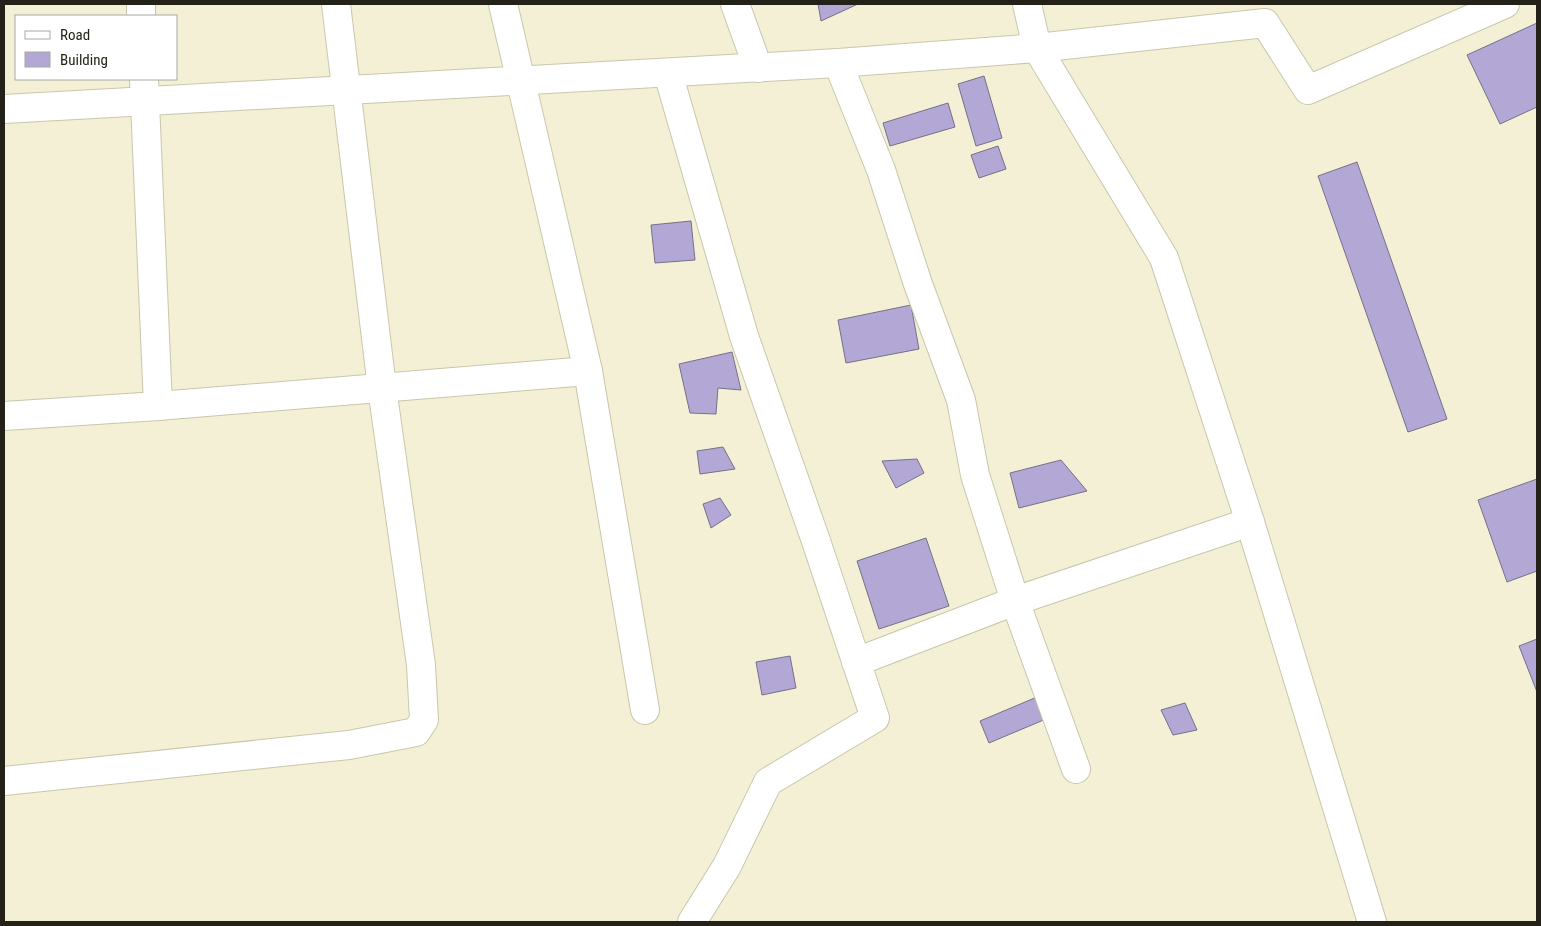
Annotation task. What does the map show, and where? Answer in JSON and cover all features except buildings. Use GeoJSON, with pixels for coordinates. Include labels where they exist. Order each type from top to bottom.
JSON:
{"type":"FeatureCollection","features":[{"type":"Feature","properties":{"kind":"street"},"geometry":{"type":"LineString","coordinates":[[4,781],[349,745],[416,732],[424,720],[421,665],[382,388],[336,4]]}},
{"type":"Feature","properties":{"kind":"street"},"geometry":{"type":"LineString","coordinates":[[503,4],[588,371],[645,710]]}},
{"type":"Feature","properties":{"kind":"street"},"geometry":{"type":"LineString","coordinates":[[735,4],[758,68]]}},
{"type":"Feature","properties":{"kind":"street"},"geometry":{"type":"LineString","coordinates":[[1027,4],[1037,48],[1164,258],[1250,522],[1372,922]]}},
{"type":"Feature","properties":{"kind":"street"},"geometry":{"type":"LineString","coordinates":[[4,109],[144,91],[346,91],[758,68],[1037,48],[1262,13],[1308,90],[1505,4]]}},
{"type":"Feature","properties":{"kind":"street"},"geometry":{"type":"LineString","coordinates":[[838,63],[881,170],[918,284],[962,400],[975,475],[1015,601],[1076,769]]}},
{"type":"Feature","properties":{"kind":"street"},"geometry":{"type":"LineString","coordinates":[[668,72],[744,336],[816,541],[875,718],[768,782],[727,866],[692,922]]}},
{"type":"Feature","properties":{"kind":"street"},"geometry":{"type":"LineString","coordinates":[[144,91],[158,406]]}},
{"type":"Feature","properties":{"kind":"street"},"geometry":{"type":"LineString","coordinates":[[4,416],[158,406],[588,371]]}},
{"type":"Feature","properties":{"kind":"street"},"geometry":{"type":"LineString","coordinates":[[856,662],[1015,601],[1250,522]]}}]}
